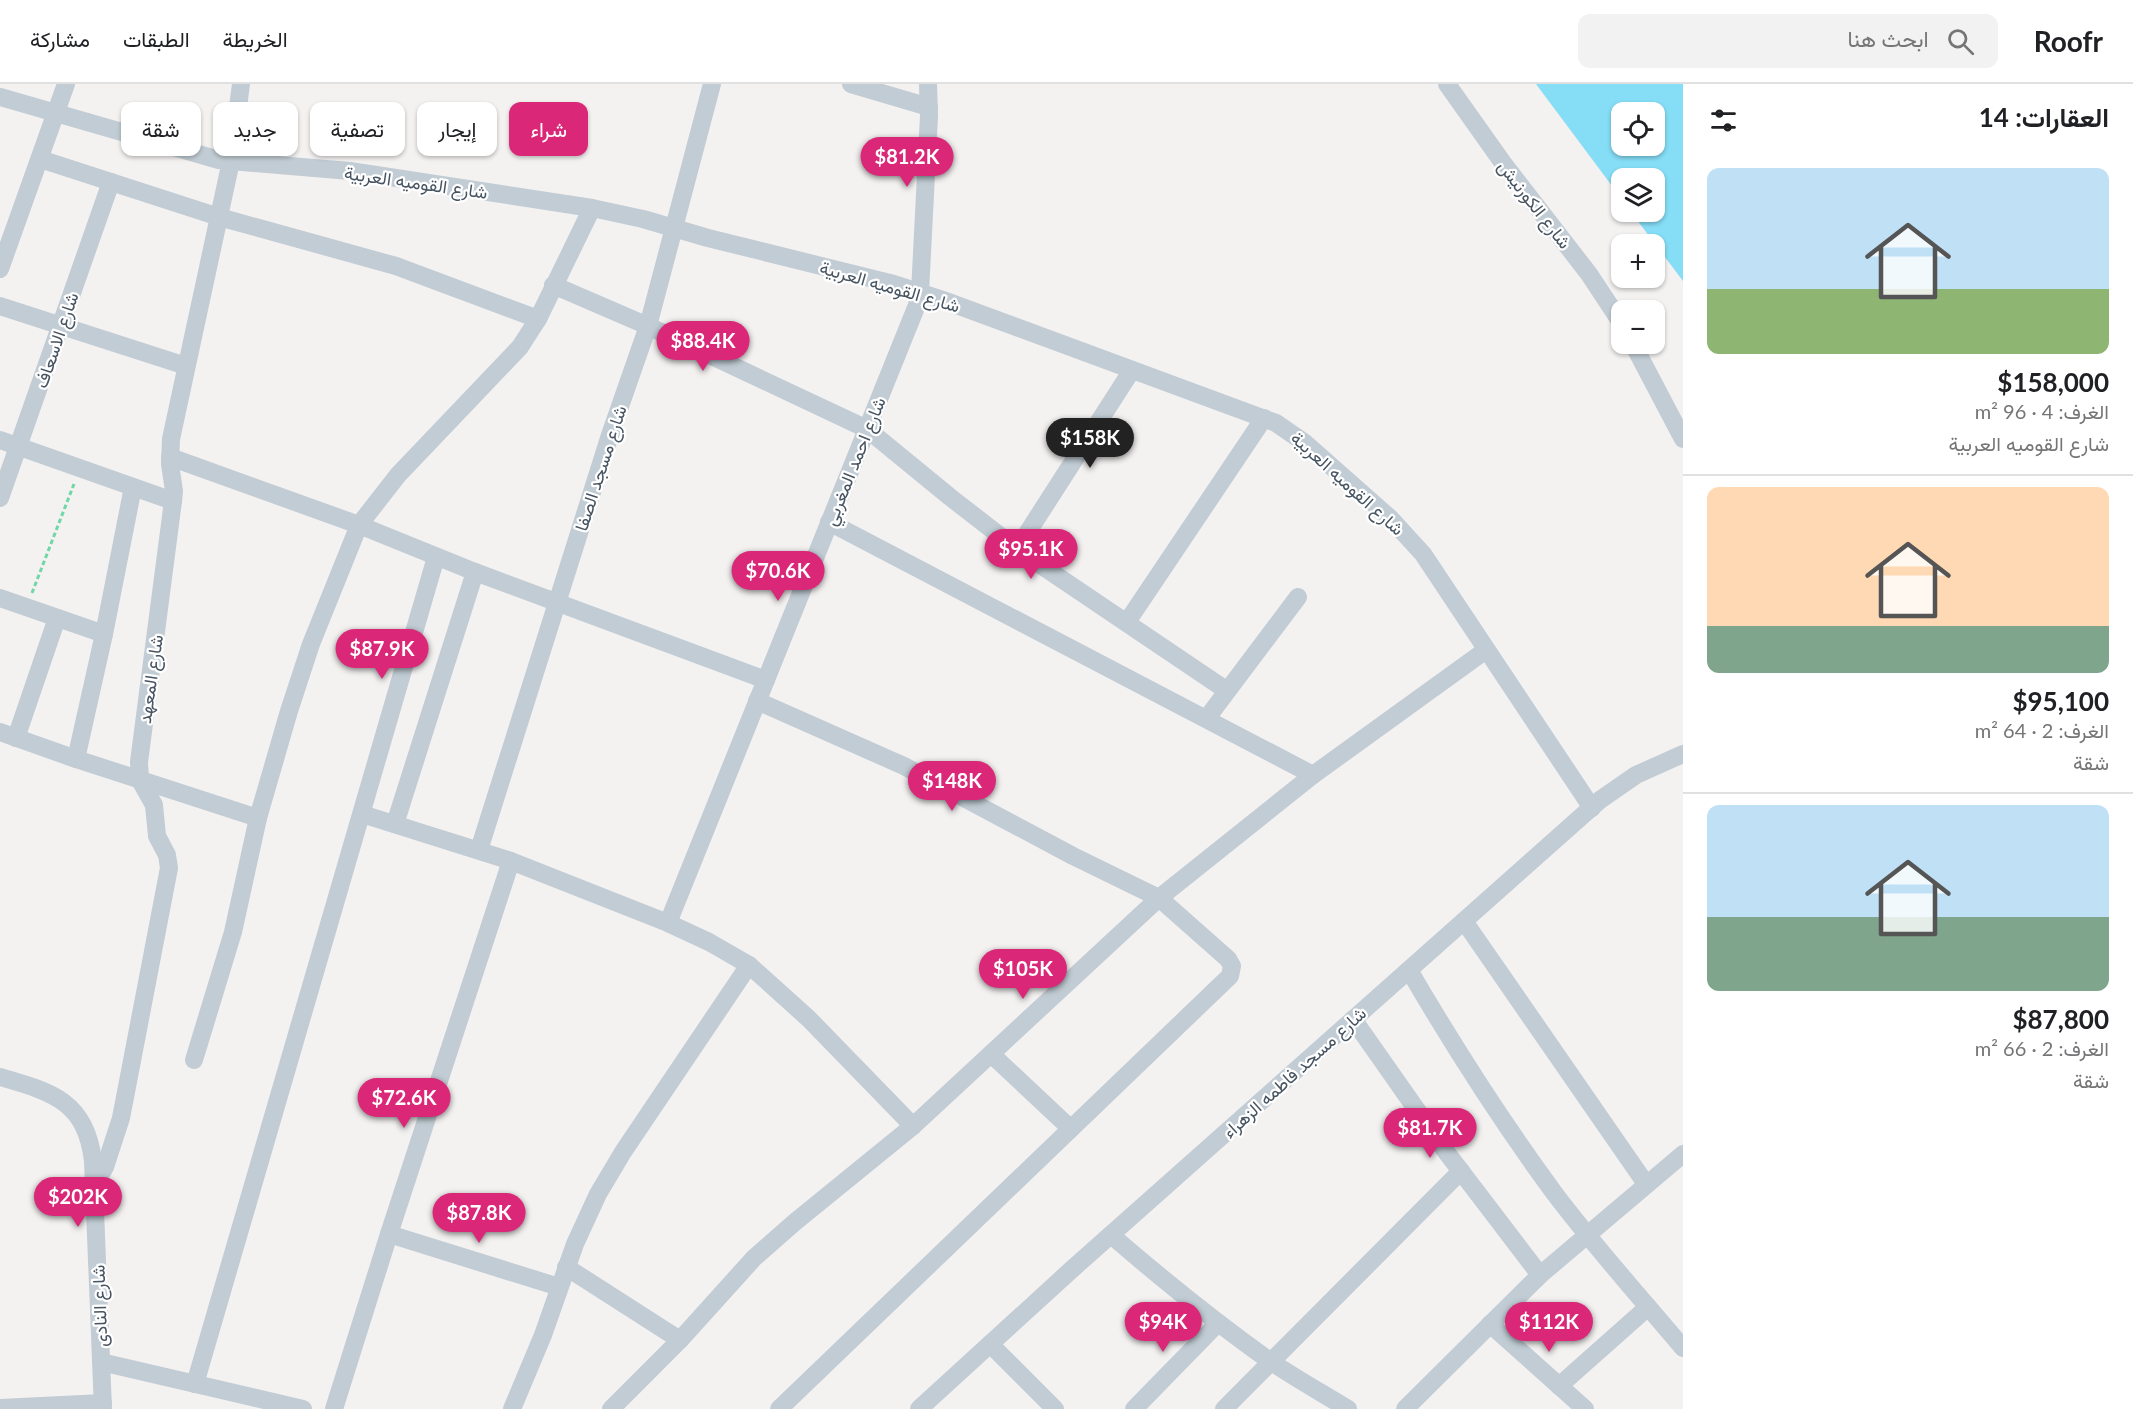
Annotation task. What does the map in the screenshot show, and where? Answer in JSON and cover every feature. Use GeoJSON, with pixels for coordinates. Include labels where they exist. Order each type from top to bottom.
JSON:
{"type":"FeatureCollection","features":[{"type":"Feature","properties":{"kind":"street"},"geometry":{"type":"LineString","coordinates":[[0,269],[66,84]]}},
{"type":"Feature","properties":{"kind":"street","name":"شارع المعهد"},"geometry":{"type":"LineString","coordinates":[[94,1186],[105,1167],[121,1118],[169,868],[167,855],[157,836],[154,805],[140,780],[139,762],[174,491],[170,457],[171,439],[231,161],[241,84]]}},
{"type":"Feature","properties":{"kind":"street","name":"شارع مسجد الصفا"},"geometry":{"type":"LineString","coordinates":[[479,850],[610,435],[648,326],[712,84]]}},
{"type":"Feature","properties":{"kind":"street"},"geometry":{"type":"LineString","coordinates":[[851,84],[929,107]]}},
{"type":"Feature","properties":{"kind":"street","name":"شارع احمد المغربي"},"geometry":{"type":"LineString","coordinates":[[668,923],[917,305],[920,292],[929,107],[928,84]]}},
{"type":"Feature","properties":{"kind":"street","name":"شارع الكورنيش"},"geometry":{"type":"LineString","coordinates":[[1447,84],[1503,163],[1589,274],[1611,307]]}},
{"type":"Feature","properties":{"kind":"street","name":"شارع القوميه العربية"},"geometry":{"type":"LineString","coordinates":[[0,97],[205,157],[350,171],[592,208],[673,227],[920,292],[1264,418],[1286,429],[1305,443],[1401,528],[1435,570],[1592,808]]}},
{"type":"Feature","properties":{"kind":"street"},"geometry":{"type":"LineString","coordinates":[[40,159],[219,217],[396,266],[538,319]]}},
{"type":"Feature","properties":{"kind":"street","name":"شارع الاسعاف"},"geometry":{"type":"LineString","coordinates":[[0,498],[20,447],[111,182]]}},
{"type":"Feature","properties":{"kind":"street"},"geometry":{"type":"LineString","coordinates":[[194,1060],[233,932],[258,818],[289,711],[311,644],[359,525],[398,475],[520,347],[538,319],[592,208]]}},
{"type":"Feature","properties":{"kind":"street"},"geometry":{"type":"LineString","coordinates":[[553,285],[648,326],[867,429],[1017,549],[1226,690]]}},
{"type":"Feature","properties":{"kind":"street"},"geometry":{"type":"LineString","coordinates":[[0,306],[186,366]]}},
{"type":"Feature","properties":{"kind":"street"},"geometry":{"type":"LineString","coordinates":[[1638,354],[1683,439]]}},
{"type":"Feature","properties":{"kind":"street"},"geometry":{"type":"LineString","coordinates":[[1017,549],[1132,370]]}},
{"type":"Feature","properties":{"kind":"street"},"geometry":{"type":"LineString","coordinates":[[1127,622],[1264,418]]}},
{"type":"Feature","properties":{"kind":"street"},"geometry":{"type":"LineString","coordinates":[[0,440],[173,501]]}},
{"type":"Feature","properties":{"kind":"street"},"geometry":{"type":"LineString","coordinates":[[170,457],[359,525],[475,572],[765,680]]}},
{"type":"Feature","properties":{"kind":"street"},"geometry":{"type":"LineString","coordinates":[[76,759],[133,487]]}},
{"type":"Feature","properties":{"kind":"street"},"geometry":{"type":"LineString","coordinates":[[829,522],[1312,775]]}},
{"type":"Feature","properties":{"kind":"street"},"geometry":{"type":"LineString","coordinates":[[195,1384],[436,557]]}},
{"type":"Feature","properties":{"kind":"street"},"geometry":{"type":"LineString","coordinates":[[395,824],[475,572]]}},
{"type":"Feature","properties":{"kind":"street"},"geometry":{"type":"LineString","coordinates":[[1206,718],[1298,597]]}},
{"type":"Feature","properties":{"kind":"street"},"geometry":{"type":"LineString","coordinates":[[0,598],[104,634]]}},
{"type":"Feature","properties":{"kind":"street"},"geometry":{"type":"LineString","coordinates":[[57,618],[8,735],[258,818]]}},
{"type":"Feature","properties":{"kind":"street"},"geometry":{"type":"LineString","coordinates":[[611,1409],[680,1340],[754,1258],[913,1126],[1159,898],[1312,775],[1486,650]]}},
{"type":"Feature","properties":{"kind":"street"},"geometry":{"type":"LineString","coordinates":[[757,701],[904,766],[1073,856],[1159,898],[1228,959],[1232,966],[1230,976],[779,1409]]}},
{"type":"Feature","properties":{"kind":"street","name":"شارع مسجد فاطمه الزهراء"},"geometry":{"type":"LineString","coordinates":[[919,1409],[1111,1235],[1592,808],[1636,775],[1683,754]]}},
{"type":"Feature","properties":{"kind":"street"},"geometry":{"type":"LineString","coordinates":[[362,814],[511,861],[668,923],[709,942],[749,965],[809,1019],[913,1126]]}},
{"type":"Feature","properties":{"kind":"street"},"geometry":{"type":"LineString","coordinates":[[334,1409],[511,861]]}},
{"type":"Feature","properties":{"kind":"street"},"geometry":{"type":"LineString","coordinates":[[1464,921],[1646,1184]]}},
{"type":"Feature","properties":{"kind":"street"},"geometry":{"type":"LineString","coordinates":[[512,1409],[539,1344],[586,1216],[610,1173],[749,965]]}},
{"type":"Feature","properties":{"kind":"street"},"geometry":{"type":"LineString","coordinates":[[1409,970],[1489,1100],[1543,1176],[1587,1234],[1683,1348]]}},
{"type":"Feature","properties":{"kind":"street"},"geometry":{"type":"LineString","coordinates":[[1353,1019],[1461,1171],[1540,1275]]}},
{"type":"Feature","properties":{"kind":"street"},"geometry":{"type":"LineString","coordinates":[[991,1054],[1070,1128]]}},
{"type":"Feature","properties":{"kind":"street","name":"شارع النادى"},"geometry":{"type":"LineString","coordinates":[[0,1077],[44,1090],[55,1096],[73,1111],[88,1134],[92,1148],[103,1406]]}},
{"type":"Feature","properties":{"kind":"street"},"geometry":{"type":"LineString","coordinates":[[1405,1409],[1540,1275],[1683,1154]]}},
{"type":"Feature","properties":{"kind":"street"},"geometry":{"type":"LineString","coordinates":[[1224,1409],[1461,1171]]}},
{"type":"Feature","properties":{"kind":"street"},"geometry":{"type":"LineString","coordinates":[[389,1234],[559,1287]]}},
{"type":"Feature","properties":{"kind":"street"},"geometry":{"type":"LineString","coordinates":[[1111,1235],[1158,1276],[1218,1323],[1272,1362],[1348,1409]]}},
{"type":"Feature","properties":{"kind":"street"},"geometry":{"type":"LineString","coordinates":[[566,1267],[680,1340]]}},
{"type":"Feature","properties":{"kind":"street"},"geometry":{"type":"LineString","coordinates":[[1559,1386],[1648,1306]]}},
{"type":"Feature","properties":{"kind":"street"},"geometry":{"type":"LineString","coordinates":[[1134,1409],[1218,1323]]}},
{"type":"Feature","properties":{"kind":"street"},"geometry":{"type":"LineString","coordinates":[[1490,1324],[1585,1409]]}},
{"type":"Feature","properties":{"kind":"street"},"geometry":{"type":"LineString","coordinates":[[990,1344],[1055,1409]]}},
{"type":"Feature","properties":{"kind":"street"},"geometry":{"type":"LineString","coordinates":[[101,1362],[195,1384],[261,1404],[303,1409]]}},
{"type":"Feature","properties":{"kind":"street"},"geometry":{"type":"LineString","coordinates":[[0,1408],[103,1406]]}},
{"type":"Feature","properties":{"kind":"path"},"geometry":{"type":"LineString","coordinates":[[26,607],[81,469]]}},
{"type":"Feature","properties":{"kind":"water"},"geometry":{"type":"Polygon","coordinates":[[[1536,84],[1683,84],[1683,281],[1665,257],[1665,234],[1648,234],[1639,222],[1665,222],[1665,168],[1611,168],[1611,185],[1536,84]]]}}]}
